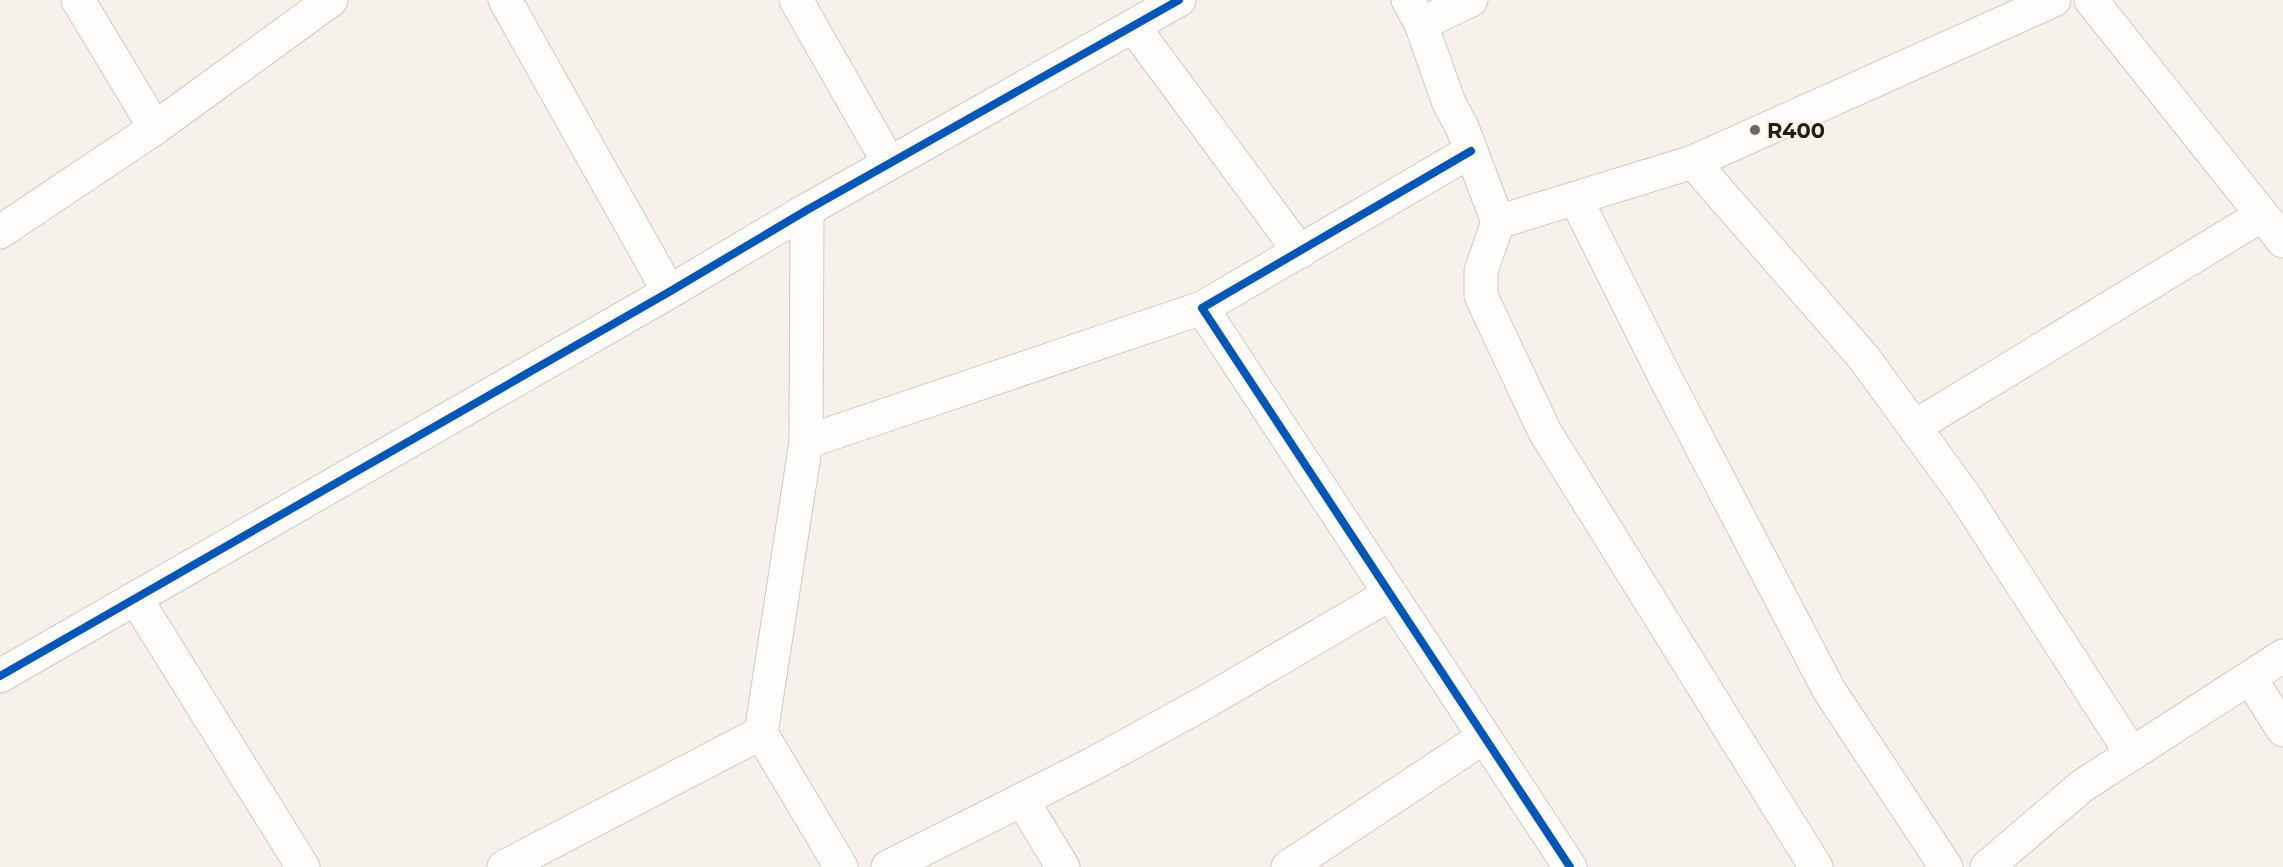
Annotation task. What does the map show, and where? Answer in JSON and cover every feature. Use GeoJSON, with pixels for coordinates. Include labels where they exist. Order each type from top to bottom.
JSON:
{"type":"FeatureCollection","features":[{"type":"Feature","properties":{"kind":"street"},"geometry":{"type":"LineString","coordinates":[[78,0],[155,128]]}},
{"type":"Feature","properties":{"kind":"street"},"geometry":{"type":"LineString","coordinates":[[0,232],[155,128],[331,0]]}},
{"type":"Feature","properties":{"kind":"street"},"geometry":{"type":"LineString","coordinates":[[505,0],[669,292]]}},
{"type":"Feature","properties":{"kind":"street"},"geometry":{"type":"LineString","coordinates":[[796,0],[889,163]]}},
{"type":"Feature","properties":{"kind":"street"},"geometry":{"type":"LineString","coordinates":[[0,676],[669,292],[807,210],[1179,0]]}},
{"type":"Feature","properties":{"kind":"street"},"geometry":{"type":"LineString","coordinates":[[1471,0],[1415,12],[1449,103],[1462,127],[1498,222],[1481,271],[1481,296],[1545,432],[1816,867]]}},
{"type":"Feature","properties":{"kind":"street"},"geometry":{"type":"LineString","coordinates":[[1498,222],[1693,162],[2054,0]]}},
{"type":"Feature","properties":{"kind":"street"},"geometry":{"type":"LineString","coordinates":[[2091,0],[2283,241]]}},
{"type":"Feature","properties":{"kind":"street"},"geometry":{"type":"LineString","coordinates":[[1133,26],[1300,252]]}},
{"type":"Feature","properties":{"kind":"street"},"geometry":{"type":"LineString","coordinates":[[806,442],[1202,308],[1471,151]]}},
{"type":"Feature","properties":{"kind":"street"},"geometry":{"type":"LineString","coordinates":[[1693,162],[1864,358],[1964,495],[2132,754]]}},
{"type":"Feature","properties":{"kind":"street"},"geometry":{"type":"LineString","coordinates":[[1576,199],[1667,381],[1829,690],[1946,867]]}},
{"type":"Feature","properties":{"kind":"street"},"geometry":{"type":"LineString","coordinates":[[807,210],[806,442],[761,733],[842,867]]}},
{"type":"Feature","properties":{"kind":"street"},"geometry":{"type":"LineString","coordinates":[[1914,427],[2262,215]]}},
{"type":"Feature","properties":{"kind":"street"},"geometry":{"type":"LineString","coordinates":[[1202,308],[1570,867]]}},
{"type":"Feature","properties":{"kind":"street"},"geometry":{"type":"LineString","coordinates":[[888,867],[1022,800],[1204,703],[1390,594]]}},
{"type":"Feature","properties":{"kind":"street"},"geometry":{"type":"LineString","coordinates":[[136,598],[303,867]]}},
{"type":"Feature","properties":{"kind":"street"},"geometry":{"type":"LineString","coordinates":[[1987,867],[2082,786],[2283,656]]}},
{"type":"Feature","properties":{"kind":"street"},"geometry":{"type":"LineString","coordinates":[[2250,678],[2283,730]]}},
{"type":"Feature","properties":{"kind":"street"},"geometry":{"type":"LineString","coordinates":[[504,867],[761,733]]}},
{"type":"Feature","properties":{"kind":"street"},"geometry":{"type":"LineString","coordinates":[[1288,867],[1484,737]]}},
{"type":"Feature","properties":{"kind":"street"},"geometry":{"type":"LineString","coordinates":[[1022,800],[1063,867]]}},
{"type":"Feature","properties":{"kind":"cycle path"},"geometry":{"type":"LineString","coordinates":[[0,676],[669,292],[807,210],[1179,0]]}},
{"type":"Feature","properties":{"kind":"cycle path"},"geometry":{"type":"LineString","coordinates":[[1471,151],[1202,308],[1570,867]]}},
{"type":"Feature","properties":{"kind":"place","name":"R400"},"geometry":{"type":"Point","coordinates":[1755,130]}}]}
